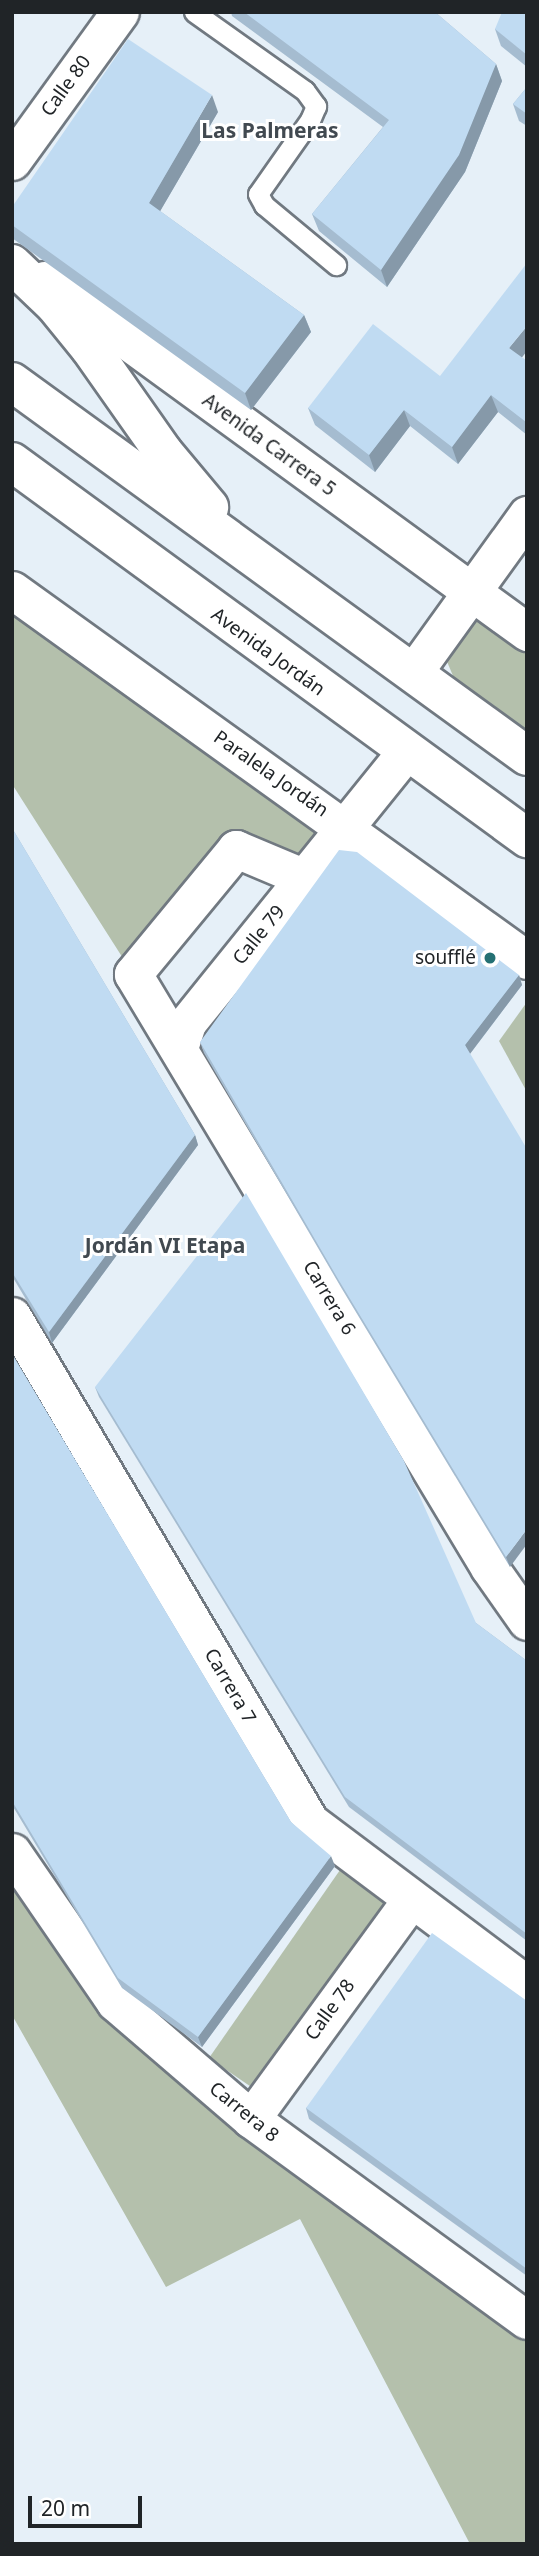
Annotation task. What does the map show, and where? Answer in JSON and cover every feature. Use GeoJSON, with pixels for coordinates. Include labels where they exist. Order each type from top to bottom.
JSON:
{"type":"FeatureCollection","features":[{"type":"Feature","properties":{"kind":"main road"},"geometry":{"type":"LineString","coordinates":[[12,264],[55,305],[90,348],[163,452],[201,499],[286,581]]}},
{"type":"Feature","properties":{"kind":"main road"},"geometry":{"type":"LineString","coordinates":[[12,382],[527,756]]}},
{"type":"Feature","properties":{"kind":"main road","name":"Avenida Jordán"},"geometry":{"type":"LineString","coordinates":[[12,463],[527,838]]}},
{"type":"Feature","properties":{"kind":"main road"},"geometry":{"type":"LineString","coordinates":[[12,481],[76,528],[154,568]]}},
{"type":"Feature","properties":{"kind":"street","name":"Calle 80"},"geometry":{"type":"LineString","coordinates":[[12,161],[120,12]]}},
{"type":"Feature","properties":{"kind":"street","name":"Avenida Carrera 5"},"geometry":{"type":"LineString","coordinates":[[12,257],[527,632]]}},
{"type":"Feature","properties":{"kind":"street"},"geometry":{"type":"LineString","coordinates":[[413,673],[527,515]]}},
{"type":"Feature","properties":{"kind":"street","name":"Paralela Jordán"},"geometry":{"type":"LineString","coordinates":[[12,590],[347,828],[527,960]]}},
{"type":"Feature","properties":{"kind":"street"},"geometry":{"type":"LineString","coordinates":[[347,828],[406,752]]}},
{"type":"Feature","properties":{"kind":"street","name":"Calle 79"},"geometry":{"type":"LineString","coordinates":[[179,1048],[187,1023],[347,828]]}},
{"type":"Feature","properties":{"kind":"street","name":"Carrera 6"},"geometry":{"type":"LineString","coordinates":[[305,878],[236,849],[133,974],[489,1567],[527,1621]]}},
{"type":"Feature","properties":{"kind":"street","name":"Carrera 7"},"geometry":{"type":"LineString","coordinates":[[12,1316],[310,1822],[411,1901],[527,1985]]}},
{"type":"Feature","properties":{"kind":"street","name":"Carrera 8"},"geometry":{"type":"LineString","coordinates":[[12,1852],[115,2002],[251,2119],[527,2320]]}},
{"type":"Feature","properties":{"kind":"street","name":"Calle 78"},"geometry":{"type":"LineString","coordinates":[[251,2119],[411,1901]]}},
{"type":"Feature","properties":{"kind":"lane"},"geometry":{"type":"LineString","coordinates":[[194,12],[305,91],[316,106],[310,120],[258,194],[264,205],[336,265]]}},
{"type":"Feature","properties":{"kind":"green space"},"geometry":{"type":"Polygon","coordinates":[[[12,605],[336,840],[305,878],[236,849],[133,974],[12,784],[12,605]]]}},
{"type":"Feature","properties":{"kind":"green space"},"geometry":{"type":"Polygon","coordinates":[[[470,621],[488,622],[527,650],[527,734],[456,683],[443,652],[470,621]]]}},
{"type":"Feature","properties":{"kind":"green space"},"geometry":{"type":"Polygon","coordinates":[[[527,1002],[527,1092],[499,1041],[527,1002]]]}},
{"type":"Feature","properties":{"kind":"green space"},"geometry":{"type":"Polygon","coordinates":[[[340,1870],[388,1903],[257,2091],[209,2058],[340,1870]]]}},
{"type":"Feature","properties":{"kind":"green space"},"geometry":{"type":"Polygon","coordinates":[[[12,1878],[325,2190],[527,2340],[527,2544],[470,2544],[300,2219],[166,2287],[12,2015],[12,1878]]]}},
{"type":"Feature","properties":{"kind":"building"},"geometry":{"type":"Polygon","coordinates":[[[244,12],[435,12],[496,64],[459,155],[381,270],[312,214],[389,120],[244,12]]]}},
{"type":"Feature","properties":{"kind":"building"},"geometry":{"type":"Polygon","coordinates":[[[502,12],[527,12],[527,55],[495,29],[502,12]]]}},
{"type":"Feature","properties":{"kind":"building"},"geometry":{"type":"Polygon","coordinates":[[[128,39],[212,95],[149,203],[304,315],[245,393],[12,225],[12,207],[128,39]]]}},
{"type":"Feature","properties":{"kind":"building"},"geometry":{"type":"Polygon","coordinates":[[[527,87],[527,114],[513,104],[527,87]]]}},
{"type":"Feature","properties":{"kind":"building"},"geometry":{"type":"Polygon","coordinates":[[[527,263],[527,326],[509,348],[527,361],[526,422],[491,395],[452,447],[404,410],[369,455],[308,408],[373,324],[440,376],[527,263]]]}},
{"type":"Feature","properties":{"kind":"building"},"geometry":{"type":"Polygon","coordinates":[[[12,828],[195,1135],[49,1332],[12,1272],[12,828]]]}},
{"type":"Feature","properties":{"kind":"building"},"geometry":{"type":"Polygon","coordinates":[[[339,850],[357,852],[519,975],[465,1045],[527,1149],[527,1529],[506,1557],[338,1279],[200,1042],[339,850]]]}},
{"type":"Feature","properties":{"kind":"building"},"geometry":{"type":"Polygon","coordinates":[[[246,1193],[404,1461],[476,1623],[527,1661],[527,1934],[345,1797],[95,1387],[246,1193]]]}},
{"type":"Feature","properties":{"kind":"building"},"geometry":{"type":"Polygon","coordinates":[[[12,1354],[291,1822],[331,1856],[198,2037],[118,1978],[12,1801],[12,1354]]]}},
{"type":"Feature","properties":{"kind":"building"},"geometry":{"type":"Polygon","coordinates":[[[432,1933],[527,2001],[527,2269],[306,2108],[432,1933]]]}},
{"type":"Feature","properties":{"kind":"place","name":"soufflé"},"geometry":{"type":"Point","coordinates":[490,958]}},
{"type":"Feature","properties":{"kind":"district","name":"Las Palmeras"},"geometry":{"type":"Point","coordinates":[270,130]}},
{"type":"Feature","properties":{"kind":"district","name":"Jordán VI Etapa"},"geometry":{"type":"Point","coordinates":[165,1245]}}]}
